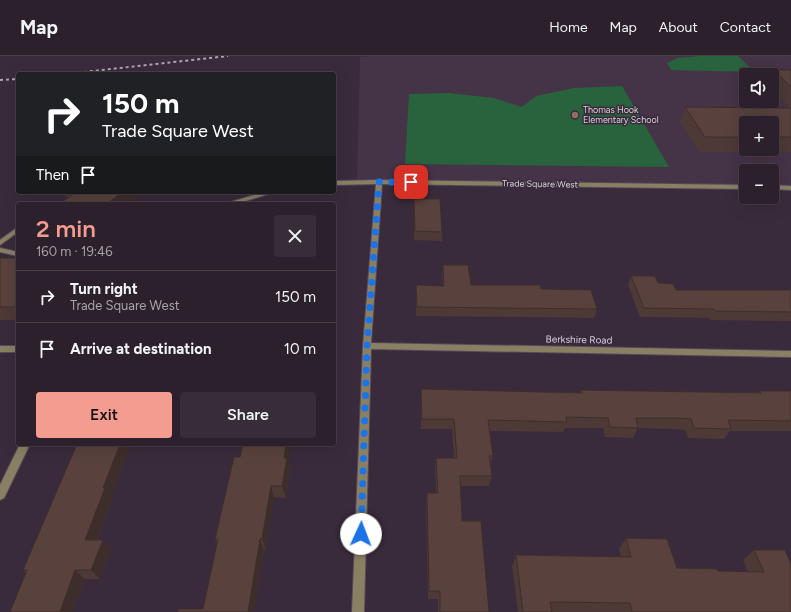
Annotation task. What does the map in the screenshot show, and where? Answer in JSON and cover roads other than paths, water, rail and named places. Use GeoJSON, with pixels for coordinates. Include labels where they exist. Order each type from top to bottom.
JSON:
{"type":"FeatureCollection","features":[{"type":"Feature","properties":{"kind":"street","name":"Trade Square West"},"geometry":{"type":"LineString","coordinates":[[336,183],[379,182],[739,187]]}},
{"type":"Feature","properties":{"kind":"street"},"geometry":{"type":"LineString","coordinates":[[358,612],[367,346],[379,182]]}},
{"type":"Feature","properties":{"kind":"street"},"geometry":{"type":"LineString","coordinates":[[779,188],[791,188]]}},
{"type":"Feature","properties":{"kind":"street"},"geometry":{"type":"LineString","coordinates":[[236,202],[265,194]]}},
{"type":"Feature","properties":{"kind":"street"},"geometry":{"type":"LineString","coordinates":[[0,243],[16,231]]}},
{"type":"Feature","properties":{"kind":"street"},"geometry":{"type":"LineString","coordinates":[[0,250],[16,254]]}},
{"type":"Feature","properties":{"kind":"street","name":"Berkshire Road"},"geometry":{"type":"LineString","coordinates":[[367,346],[791,354]]}},
{"type":"Feature","properties":{"kind":"street"},"geometry":{"type":"LineString","coordinates":[[0,349],[16,349]]}},
{"type":"Feature","properties":{"kind":"street"},"geometry":{"type":"LineString","coordinates":[[0,494],[25,446]]}},
{"type":"Feature","properties":{"kind":"railway"},"geometry":{"type":"LineString","coordinates":[[84,72],[228,56]]}},
{"type":"Feature","properties":{"kind":"railway"},"geometry":{"type":"LineString","coordinates":[[0,80],[16,79]]}},
{"type":"Feature","properties":{"kind":"place","name":"Thomas Hook Elementary School"},"geometry":{"type":"Point","coordinates":[575,115]}}]}
